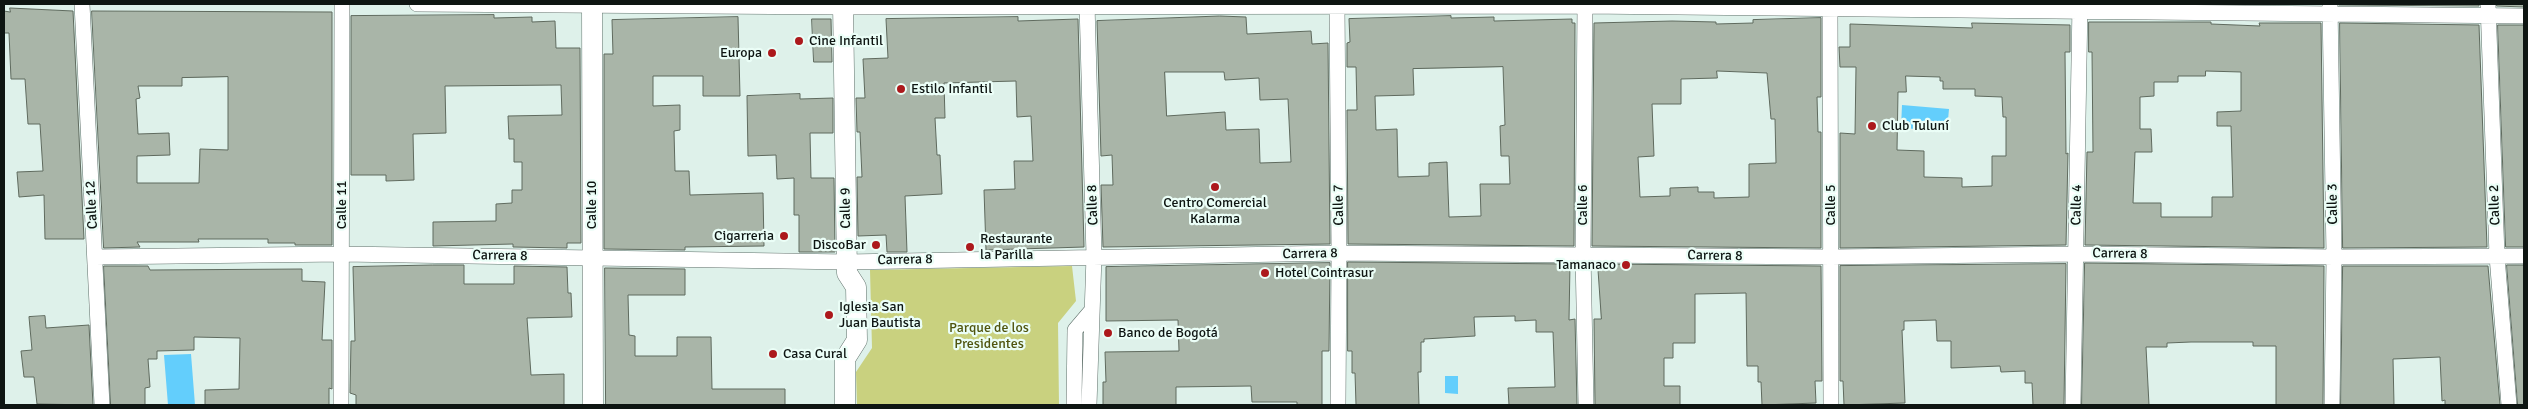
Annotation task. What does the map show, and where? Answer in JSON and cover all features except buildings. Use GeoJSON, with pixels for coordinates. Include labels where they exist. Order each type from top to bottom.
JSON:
{"type":"FeatureCollection","features":[{"type":"Feature","properties":{"kind":"main road","name":"Calle 10"},"geometry":{"type":"LineString","coordinates":[[592,4],[593,405]]}},
{"type":"Feature","properties":{"kind":"main road","name":"Calle 9"},"geometry":{"type":"LineString","coordinates":[[843,5],[847,273],[856,287],[857,340],[845,359],[845,405]]}},
{"type":"Feature","properties":{"kind":"street","name":"Calle 12"},"geometry":{"type":"LineString","coordinates":[[82,4],[102,405]]}},
{"type":"Feature","properties":{"kind":"street","name":"Calle 11"},"geometry":{"type":"LineString","coordinates":[[341,405],[342,4]]}},
{"type":"Feature","properties":{"kind":"street"},"geometry":{"type":"LineString","coordinates":[[417,4],[1830,6],[2488,10],[2524,16]]}},
{"type":"Feature","properties":{"kind":"street","name":"Calle 8"},"geometry":{"type":"LineString","coordinates":[[1087,4],[1094,256],[1089,405]]}},
{"type":"Feature","properties":{"kind":"street","name":"Calle 6"},"geometry":{"type":"LineString","coordinates":[[1585,5],[1583,254],[1586,405]]}},
{"type":"Feature","properties":{"kind":"street","name":"Calle 7"},"geometry":{"type":"LineString","coordinates":[[1337,6],[1338,405]]}},
{"type":"Feature","properties":{"kind":"street","name":"Calle 5"},"geometry":{"type":"LineString","coordinates":[[1830,6],[1831,405]]}},
{"type":"Feature","properties":{"kind":"street","name":"Calle 4"},"geometry":{"type":"LineString","coordinates":[[2073,405],[2080,8]]}},
{"type":"Feature","properties":{"kind":"street","name":"Calle 3"},"geometry":{"type":"LineString","coordinates":[[2330,9],[2334,257],[2332,405]]}},
{"type":"Feature","properties":{"kind":"street","name":"Calle 2"},"geometry":{"type":"LineString","coordinates":[[2488,10],[2497,256],[2509,405]]}},
{"type":"Feature","properties":{"kind":"street","name":"Carrera 8"},"geometry":{"type":"LineString","coordinates":[[95,257],[342,254],[847,262],[1339,253],[1831,257],[2077,254],[2334,257],[2524,256]]}},
{"type":"Feature","properties":{"kind":"street"},"geometry":{"type":"LineString","coordinates":[[1074,405],[1075,330],[1092,310]]}},
{"type":"Feature","properties":{"kind":"green space","name":"Parque de los Presidentes"},"geometry":{"type":"Polygon","coordinates":[[[1072,266],[1076,301],[1058,323],[1059,405],[857,405],[856,372],[872,348],[870,270],[1072,266]]]}},
{"type":"Feature","properties":{"kind":"water"},"geometry":{"type":"Polygon","coordinates":[[[1902,105],[1949,109],[1947,131],[1901,128],[1902,105]]]}},
{"type":"Feature","properties":{"kind":"water"},"geometry":{"type":"Polygon","coordinates":[[[191,354],[195,405],[168,405],[164,355],[191,354]]]}},
{"type":"Feature","properties":{"kind":"water"},"geometry":{"type":"Polygon","coordinates":[[[1445,376],[1458,376],[1458,394],[1445,393],[1445,376]]]}},
{"type":"Feature","properties":{"kind":"place","name":"Cine Infantil"},"geometry":{"type":"Point","coordinates":[799,41]}},
{"type":"Feature","properties":{"kind":"place","name":"Europa"},"geometry":{"type":"Point","coordinates":[772,53]}},
{"type":"Feature","properties":{"kind":"place","name":"Estilo Infantil"},"geometry":{"type":"Point","coordinates":[901,89]}},
{"type":"Feature","properties":{"kind":"place","name":"Club Tuluní"},"geometry":{"type":"Point","coordinates":[1872,126]}},
{"type":"Feature","properties":{"kind":"place","name":"Centro Comercial Kalarma"},"geometry":{"type":"Point","coordinates":[1215,187]}},
{"type":"Feature","properties":{"kind":"place","name":"Cigarreria"},"geometry":{"type":"Point","coordinates":[784,236]}},
{"type":"Feature","properties":{"kind":"place","name":"DiscoBar"},"geometry":{"type":"Point","coordinates":[876,245]}},
{"type":"Feature","properties":{"kind":"place","name":"Restaurante la Parilla"},"geometry":{"type":"Point","coordinates":[970,247]}},
{"type":"Feature","properties":{"kind":"place","name":"Tamanaco"},"geometry":{"type":"Point","coordinates":[1626,265]}},
{"type":"Feature","properties":{"kind":"place","name":"Hotel Cointrasur"},"geometry":{"type":"Point","coordinates":[1265,273]}},
{"type":"Feature","properties":{"kind":"place","name":"Iglesia San Juan Bautista"},"geometry":{"type":"Point","coordinates":[829,315]}},
{"type":"Feature","properties":{"kind":"place","name":"Banco de Bogotá"},"geometry":{"type":"Point","coordinates":[1108,333]}},
{"type":"Feature","properties":{"kind":"place","name":"Casa Cural"},"geometry":{"type":"Point","coordinates":[773,354]}}]}
